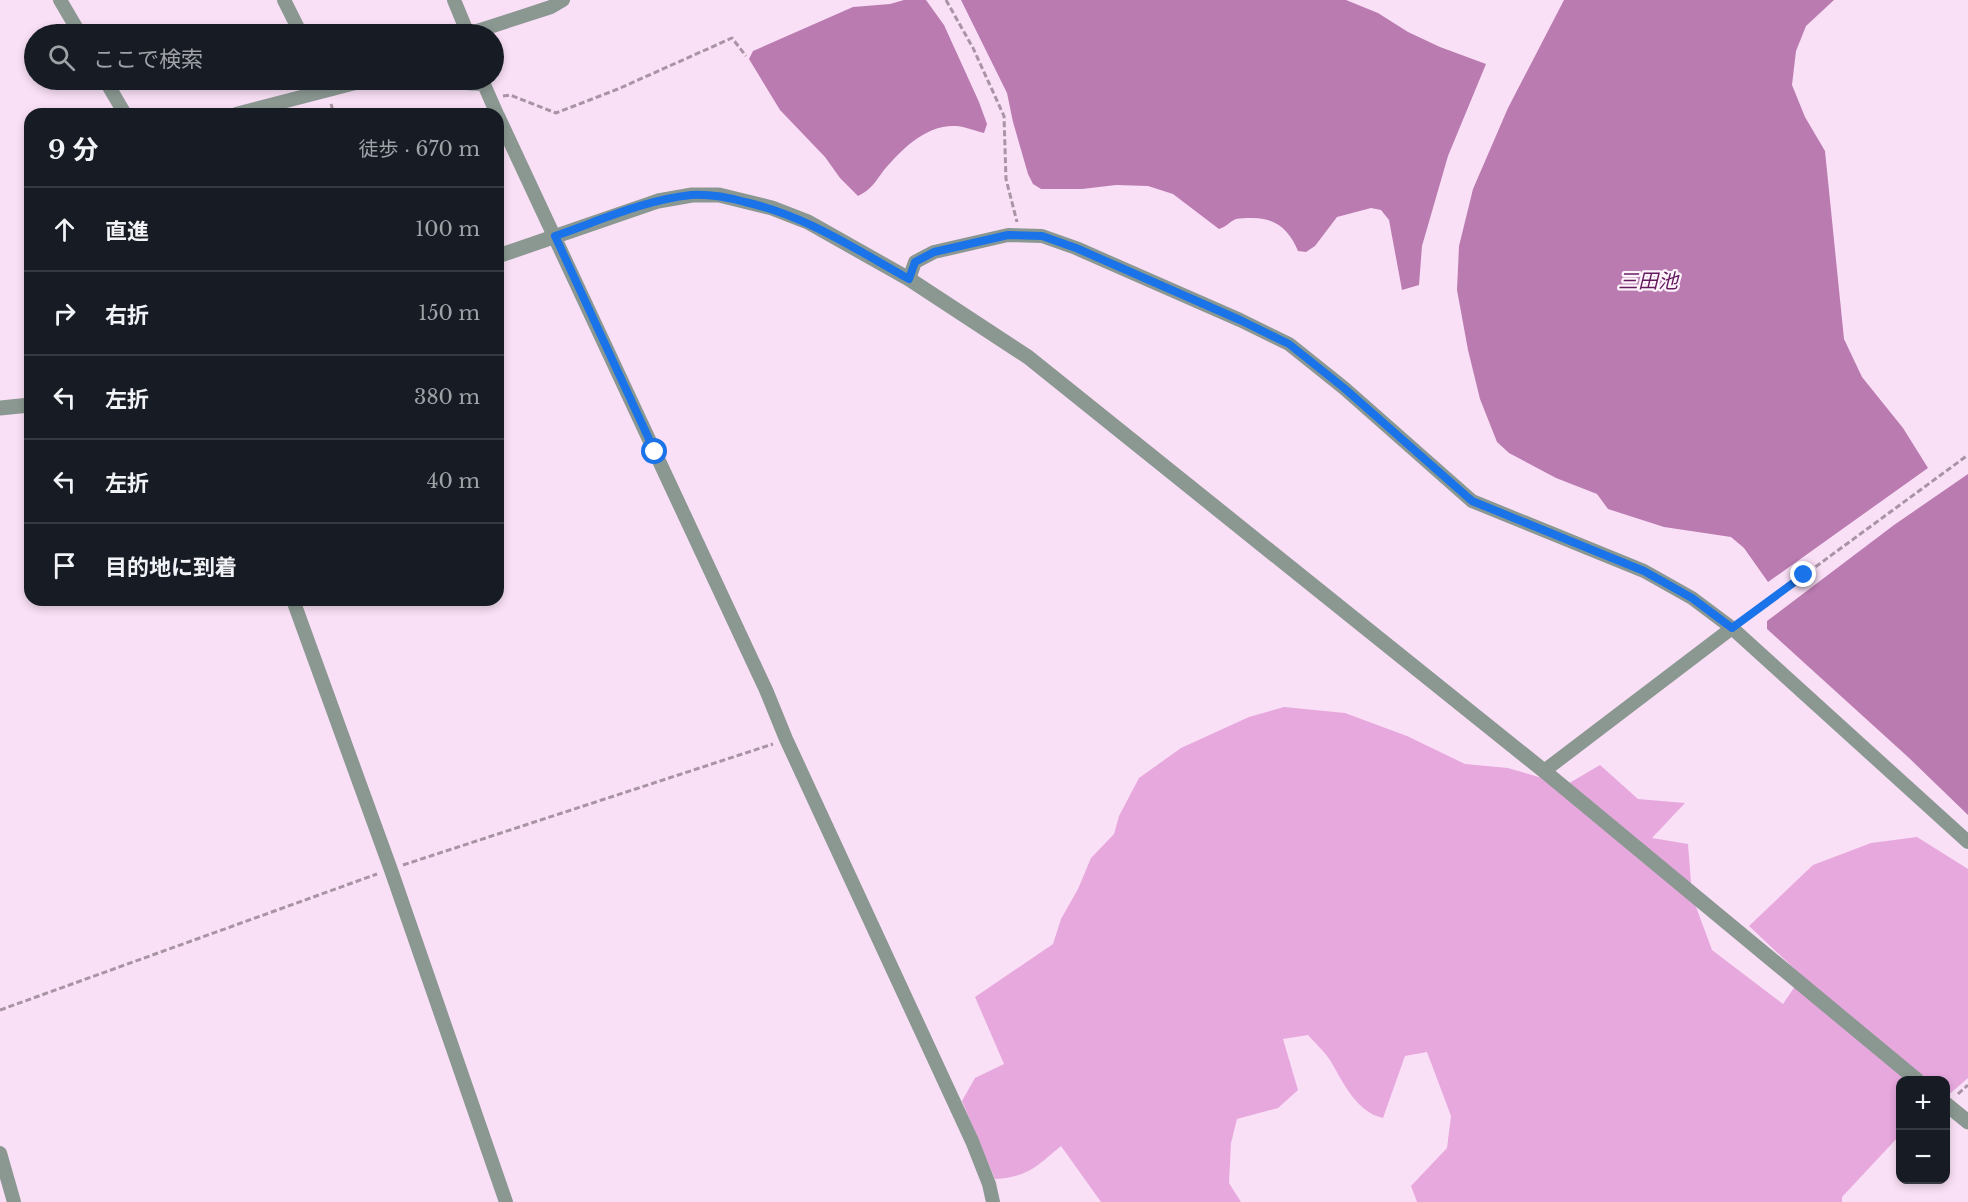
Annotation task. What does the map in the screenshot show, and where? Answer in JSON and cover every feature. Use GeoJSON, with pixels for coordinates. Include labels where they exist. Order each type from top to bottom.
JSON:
{"type":"FeatureCollection","features":[{"type":"Feature","properties":{"kind":"street"},"geometry":{"type":"LineString","coordinates":[[60,0],[74,24]]}},
{"type":"Feature","properties":{"kind":"street"},"geometry":{"type":"LineString","coordinates":[[284,0],[296,24]]}},
{"type":"Feature","properties":{"kind":"street"},"geometry":{"type":"LineString","coordinates":[[454,0],[464,24]]}},
{"type":"Feature","properties":{"kind":"street"},"geometry":{"type":"LineString","coordinates":[[499,24],[551,7],[563,0]]}},
{"type":"Feature","properties":{"kind":"street"},"geometry":{"type":"LineString","coordinates":[[111,90],[121,108]]}},
{"type":"Feature","properties":{"kind":"street"},"geometry":{"type":"LineString","coordinates":[[255,108],[311,90]]}},
{"type":"Feature","properties":{"kind":"street"},"geometry":{"type":"LineString","coordinates":[[486,90],[495,108]]}},
{"type":"Feature","properties":{"kind":"street"},"geometry":{"type":"LineString","coordinates":[[504,128],[972,1141],[989,1184],[993,1202]]}},
{"type":"Feature","properties":{"kind":"street"},"geometry":{"type":"LineString","coordinates":[[504,254],[658,201],[692,195],[719,195],[772,208],[808,222],[909,279],[1028,357],[1544,771],[1912,1076]]}},
{"type":"Feature","properties":{"kind":"street"},"geometry":{"type":"LineString","coordinates":[[909,279],[915,262],[934,252],[1008,235],[1042,236],[1076,248],[1289,344],[1344,388],[1472,501],[1644,571],[1692,598],[1732,628],[1968,842]]}},
{"type":"Feature","properties":{"kind":"street"},"geometry":{"type":"LineString","coordinates":[[0,408],[24,406]]}},
{"type":"Feature","properties":{"kind":"street"},"geometry":{"type":"LineString","coordinates":[[295,606],[391,870],[506,1202]]}},
{"type":"Feature","properties":{"kind":"street"},"geometry":{"type":"LineString","coordinates":[[1544,771],[1732,628]]}},
{"type":"Feature","properties":{"kind":"street"},"geometry":{"type":"LineString","coordinates":[[1950,1107],[1968,1122]]}},
{"type":"Feature","properties":{"kind":"street"},"geometry":{"type":"LineString","coordinates":[[0,1153],[14,1202]]}},
{"type":"Feature","properties":{"kind":"path"},"geometry":{"type":"LineString","coordinates":[[946,0],[973,48],[1004,116],[1006,179],[1022,235]]}},
{"type":"Feature","properties":{"kind":"path"},"geometry":{"type":"LineString","coordinates":[[490,98],[510,95],[556,113],[618,89],[732,38],[746,56]]}},
{"type":"Feature","properties":{"kind":"path"},"geometry":{"type":"LineString","coordinates":[[1732,628],[1968,455]]}},
{"type":"Feature","properties":{"kind":"shaded area"},"geometry":{"type":"Polygon","coordinates":[[[1284,707],[1345,713],[1407,736],[1465,764],[1508,768],[1566,785],[1600,765],[1638,799],[1685,803],[1652,838],[1688,844],[1692,896],[1712,950],[1783,1004],[1802,976],[1749,926],[1813,865],[1871,843],[1917,837],[1968,869],[1968,1078],[1950,1094],[1950,1076],[1896,1076],[1896,1139],[1842,1197],[1842,1202],[1417,1202],[1411,1186],[1447,1148],[1451,1116],[1427,1052],[1405,1056],[1383,1118],[1365,1110],[1358,1103],[1328,1057],[1308,1035],[1283,1039],[1298,1090],[1278,1108],[1237,1119],[1231,1143],[1229,1183],[1241,1202],[1101,1202],[1061,1146],[1024,1173],[995,1179],[962,1101],[975,1078],[1004,1064],[975,997],[1053,944],[1061,919],[1078,889],[1091,858],[1114,834],[1119,816],[1139,778],[1181,748],[1249,717],[1284,707]]]}},
{"type":"Feature","properties":{"kind":"water"},"geometry":{"type":"Polygon","coordinates":[[[904,0],[926,0],[944,25],[987,124],[984,133],[957,126],[946,126],[916,139],[891,162],[870,188],[858,196],[780,110],[749,59],[753,51],[853,7],[890,4],[904,0]]]}},
{"type":"Feature","properties":{"kind":"water"},"geometry":{"type":"Polygon","coordinates":[[[961,0],[1346,0],[1378,13],[1408,32],[1440,47],[1486,64],[1448,156],[1422,246],[1419,285],[1402,290],[1389,220],[1381,210],[1371,208],[1337,217],[1315,246],[1306,252],[1298,251],[1290,236],[1274,222],[1259,218],[1239,218],[1219,229],[1173,194],[1148,186],[1116,185],[1082,189],[1041,189],[1033,184],[1028,174],[1007,93],[961,0]]]}},
{"type":"Feature","properties":{"kind":"water","name":"三田池"},"geometry":{"type":"Polygon","coordinates":[[[1564,0],[1834,0],[1806,26],[1796,51],[1792,85],[1805,117],[1825,151],[1844,339],[1862,377],[1903,428],[1928,468],[1768,582],[1744,548],[1731,537],[1664,527],[1608,509],[1597,494],[1556,478],[1509,453],[1497,442],[1480,399],[1457,290],[1459,246],[1473,189],[1508,108],[1564,0]]]}},
{"type":"Feature","properties":{"kind":"water"},"geometry":{"type":"Polygon","coordinates":[[[1968,474],[1968,815],[1908,757],[1767,629],[1767,621],[1894,525],[1968,474]]]}},
{"type":"Feature","properties":{"kind":"route"},"geometry":{"type":"LineString","coordinates":[[655,452],[555,236],[658,201],[692,195],[719,195],[772,208],[808,222],[909,279],[915,262],[934,252],[1008,235],[1042,236],[1076,248],[1289,344],[1344,388],[1472,501],[1644,571],[1692,598],[1732,628],[1804,575]]}}]}
